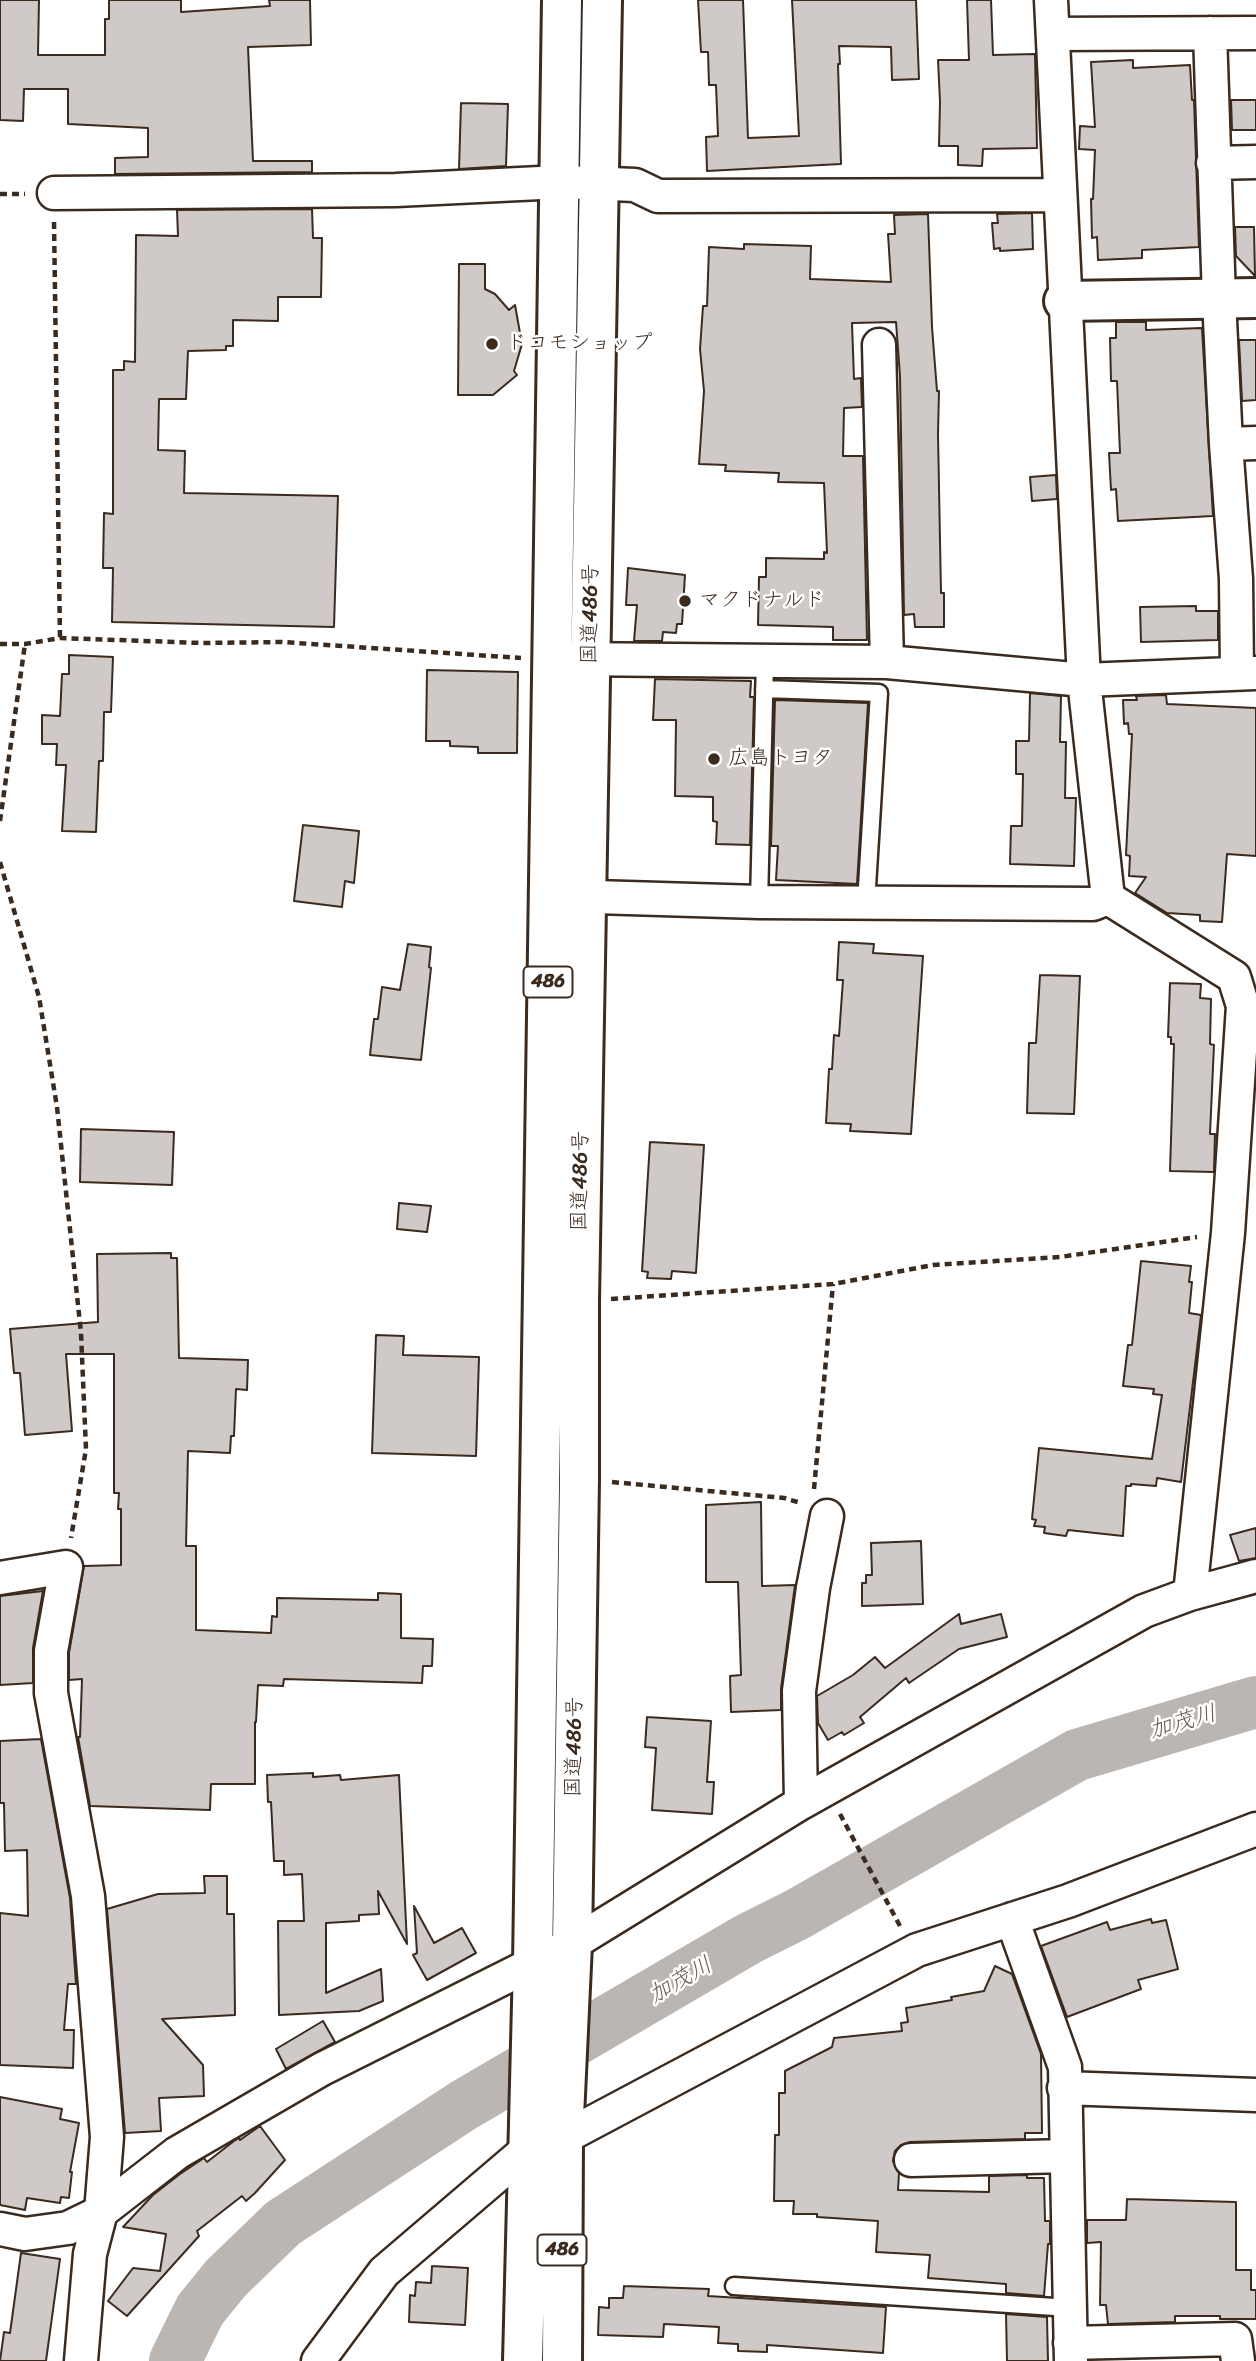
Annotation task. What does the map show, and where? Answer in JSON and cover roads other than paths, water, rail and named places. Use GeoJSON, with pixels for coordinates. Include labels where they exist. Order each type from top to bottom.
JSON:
{"type":"FeatureCollection","features":[{"type":"Feature","properties":{"kind":"main road","name":"国道486号"},"geometry":{"type":"LineString","coordinates":[[523,2361],[546,2144],[572,1944],[579,1300],[587,897],[572,659],[561,182],[562,0]]}},
{"type":"Feature","properties":{"kind":"main road","name":"国道486号"},"geometry":{"type":"LineString","coordinates":[[562,2361],[533,1964],[550,895],[572,659],[599,183],[602,0]]}},
{"type":"Feature","properties":{"kind":"main road"},"geometry":{"type":"LineString","coordinates":[[1064,301],[1256,298]]}},
{"type":"Feature","properties":{"kind":"street"},"geometry":{"type":"LineString","coordinates":[[1051,0],[1084,680],[1108,898]]}},
{"type":"Feature","properties":{"kind":"street"},"geometry":{"type":"LineString","coordinates":[[572,659],[764,674],[887,662],[1084,680],[1246,673],[1241,443],[1219,299],[1210,33]]}},
{"type":"Feature","properties":{"kind":"street"},"geometry":{"type":"LineString","coordinates":[[1053,34],[1256,33]]}},
{"type":"Feature","properties":{"kind":"street"},"geometry":{"type":"LineString","coordinates":[[1213,163],[1256,162]]}},
{"type":"Feature","properties":{"kind":"street"},"geometry":{"type":"LineString","coordinates":[[54,193],[396,190],[561,182],[635,185],[657,197],[1059,195]]}},
{"type":"Feature","properties":{"kind":"street"},"geometry":{"type":"LineString","coordinates":[[879,345],[887,662]]}},
{"type":"Feature","properties":{"kind":"street"},"geometry":{"type":"LineString","coordinates":[[550,895],[866,903],[1093,904],[1108,898]]}},
{"type":"Feature","properties":{"kind":"street"},"geometry":{"type":"LineString","coordinates":[[1108,898],[1245,980],[1242,1232],[1190,1594]]}},
{"type":"Feature","properties":{"kind":"street"},"geometry":{"type":"LineString","coordinates":[[801,1803],[799,1691],[820,1511]]}},
{"type":"Feature","properties":{"kind":"street"},"geometry":{"type":"LineString","coordinates":[[0,1578],[66,1567],[51,1651],[51,1693],[88,1896],[107,2137],[101,2212],[90,2254],[81,2361]]}},
{"type":"Feature","properties":{"kind":"street"},"geometry":{"type":"LineString","coordinates":[[0,2229],[26,2234],[68,2228],[101,2212],[177,2153],[322,2069],[572,1944],[801,1803],[1144,1611],[1190,1594],[1256,1576]]}},
{"type":"Feature","properties":{"kind":"street"},"geometry":{"type":"LineString","coordinates":[[318,2361],[384,2272],[546,2144],[917,1950],[1068,1901],[1256,1829]]}},
{"type":"Feature","properties":{"kind":"street"},"geometry":{"type":"LineString","coordinates":[[1012,1919],[1065,2067],[1070,2352],[1236,2339],[1238,2361]]}},
{"type":"Feature","properties":{"kind":"street"},"geometry":{"type":"LineString","coordinates":[[1064,2088],[1256,2095]]}},
{"type":"Feature","properties":{"kind":"street"},"geometry":{"type":"LineString","coordinates":[[911,2160],[1066,2156]]}},
{"type":"Feature","properties":{"kind":"lane"},"geometry":{"type":"LineString","coordinates":[[759,902],[764,674],[879,693],[866,903]]}},
{"type":"Feature","properties":{"kind":"lane"},"geometry":{"type":"LineString","coordinates":[[734,2286],[1070,2308]]}},
{"type":"Feature","properties":{"kind":"waterway","name":"加茂川"},"geometry":{"type":"LineString","coordinates":[[175,2361],[200,2310],[226,2278],[283,2223],[464,2105],[748,1939],[796,1915],[1077,1755],[1256,1702]]}},
{"type":"Feature","properties":{"kind":"place","name":"ドコモショップ"},"geometry":{"type":"Point","coordinates":[492,344]}},
{"type":"Feature","properties":{"kind":"place","name":"マクドナルド"},"geometry":{"type":"Point","coordinates":[685,601]}},
{"type":"Feature","properties":{"kind":"place","name":"広島トヨタ"},"geometry":{"type":"Point","coordinates":[714,759]}}]}
